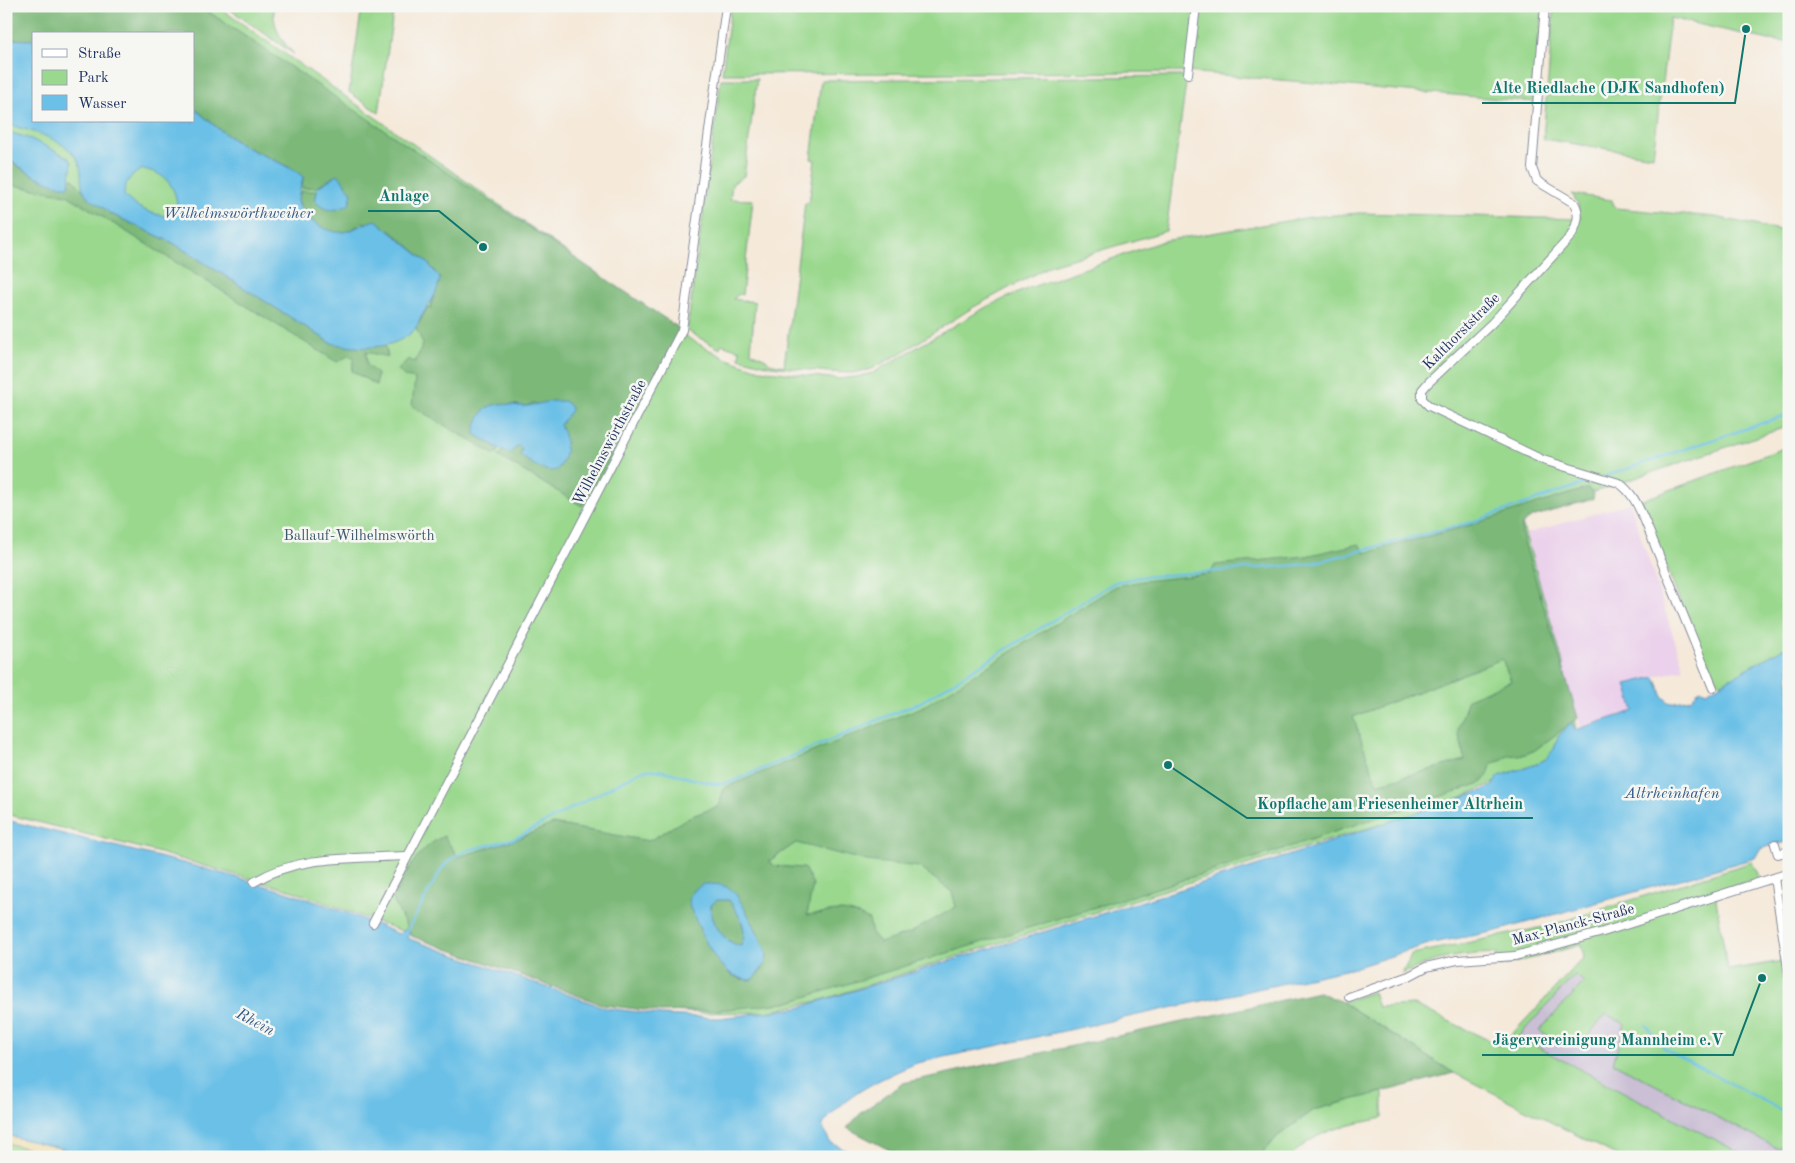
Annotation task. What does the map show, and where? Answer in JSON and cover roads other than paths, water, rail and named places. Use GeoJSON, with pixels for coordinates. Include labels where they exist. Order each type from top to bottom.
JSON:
{"type":"FeatureCollection","features":[{"type":"Feature","properties":{"kind":"street","name":"Wilhelmswörthstraße"},"geometry":{"type":"LineString","coordinates":[[373,923],[406,856],[682,330],[726,6]]}},
{"type":"Feature","properties":{"kind":"street"},"geometry":{"type":"LineString","coordinates":[[1188,74],[1196,6]]}},
{"type":"Feature","properties":{"kind":"street","name":"Kalthorststraße"},"geometry":{"type":"LineString","coordinates":[[1545,6],[1532,168],[1537,181],[1574,203],[1578,215],[1576,226],[1571,236],[1492,323],[1428,383],[1422,390],[1422,399],[1429,406],[1543,460],[1620,482],[1631,493],[1638,506],[1713,688]]}},
{"type":"Feature","properties":{"kind":"street"},"geometry":{"type":"LineString","coordinates":[[1775,844],[1778,854],[1789,851]]}},
{"type":"Feature","properties":{"kind":"street"},"geometry":{"type":"LineString","coordinates":[[254,882],[278,869],[331,859],[406,856]]}},
{"type":"Feature","properties":{"kind":"street","name":"Max-Planck-Straße"},"geometry":{"type":"LineString","coordinates":[[1349,997],[1426,968],[1457,960],[1524,953],[1604,932],[1789,873]]}},
{"type":"Feature","properties":{"kind":"street"},"geometry":{"type":"LineString","coordinates":[[1774,878],[1789,975]]}},
{"type":"Feature","properties":{"kind":"water","name":"Wilhelmswörthweiher"},"geometry":{"type":"Polygon","coordinates":[[[6,39],[32,40],[32,122],[195,122],[195,109],[216,127],[247,148],[291,169],[303,177],[298,200],[300,207],[309,219],[323,228],[343,232],[376,220],[426,261],[440,278],[436,292],[415,329],[397,341],[375,347],[352,347],[331,343],[173,243],[109,213],[85,193],[82,186],[79,163],[74,155],[58,142],[37,133],[6,124],[6,39]],[[143,169],[135,173],[125,187],[124,195],[143,209],[154,214],[166,216],[177,204],[176,197],[167,180],[157,173],[143,169]]]}},
{"type":"Feature","properties":{"kind":"water"},"geometry":{"type":"Polygon","coordinates":[[[6,131],[31,139],[68,157],[72,162],[69,186],[46,181],[6,157],[6,131]]]}},
{"type":"Feature","properties":{"kind":"water"},"geometry":{"type":"Polygon","coordinates":[[[338,174],[352,193],[349,205],[335,210],[323,208],[315,201],[318,187],[338,174]]]}},
{"type":"Feature","properties":{"kind":"water"},"geometry":{"type":"Polygon","coordinates":[[[564,401],[570,406],[571,410],[560,425],[566,448],[561,465],[557,470],[552,471],[537,467],[520,455],[522,449],[519,445],[510,453],[503,451],[475,434],[478,420],[489,407],[499,404],[524,406],[564,401]]]}},
{"type":"Feature","properties":{"kind":"water"},"geometry":{"type":"Polygon","coordinates":[[[1789,645],[1789,842],[1760,849],[1755,858],[1493,932],[1432,943],[1354,968],[917,1063],[865,1088],[842,1105],[822,1126],[830,1142],[859,1157],[75,1157],[64,1149],[6,1135],[6,820],[255,882],[352,915],[399,934],[406,929],[410,932],[407,938],[606,1008],[662,1015],[719,1018],[798,1008],[1278,859],[1484,790],[1492,786],[1499,776],[1534,765],[1546,759],[1554,749],[1559,735],[1572,723],[1575,730],[1634,711],[1626,684],[1655,677],[1663,697],[1670,703],[1691,699],[1700,689],[1706,692],[1789,645]]]}},
{"type":"Feature","properties":{"kind":"water"},"geometry":{"type":"Polygon","coordinates":[[[703,884],[722,885],[730,888],[746,911],[762,942],[767,959],[764,966],[751,980],[728,972],[712,953],[706,942],[689,903],[692,893],[703,884]],[[717,900],[711,905],[711,912],[719,931],[729,941],[741,946],[744,934],[742,922],[729,900],[717,900]]]}},
{"type":"Feature","properties":{"kind":"waterway"},"geometry":{"type":"LineString","coordinates":[[1606,476],[1789,414]]}},
{"type":"Feature","properties":{"kind":"waterway"},"geometry":{"type":"LineString","coordinates":[[407,931],[442,868],[454,857],[468,850],[516,838],[641,771],[660,770],[711,783],[731,782],[921,702],[1115,582],[1141,577],[1308,564],[1469,523],[1598,479]]}},
{"type":"Feature","properties":{"kind":"waterway"},"geometry":{"type":"LineString","coordinates":[[1646,1025],[1665,1049],[1789,1114]]}},
{"type":"Feature","properties":{"kind":"place","name":"Alte Riedlache (DJK Sandhofen)"},"geometry":{"type":"Point","coordinates":[1746,29]}},
{"type":"Feature","properties":{"kind":"place","name":"Anlage"},"geometry":{"type":"Point","coordinates":[483,247]}},
{"type":"Feature","properties":{"kind":"place","name":"Kopflache am Friesenheimer Altrhein"},"geometry":{"type":"Point","coordinates":[1168,765]}},
{"type":"Feature","properties":{"kind":"place","name":"Jägervereinigung Mannheim e.V"},"geometry":{"type":"Point","coordinates":[1762,978]}},
{"type":"Feature","properties":{"kind":"park label","name":"Ballauf-Wilhelmswörth"},"geometry":{"type":"Point","coordinates":[359,535]}},
{"type":"Feature","properties":{"kind":"water label","name":"Altrheinhafen"},"geometry":{"type":"Point","coordinates":[1672,792]}},
{"type":"Feature","properties":{"kind":"water label","name":"Rhein"},"geometry":{"type":"Point","coordinates":[256,1021]}}]}
